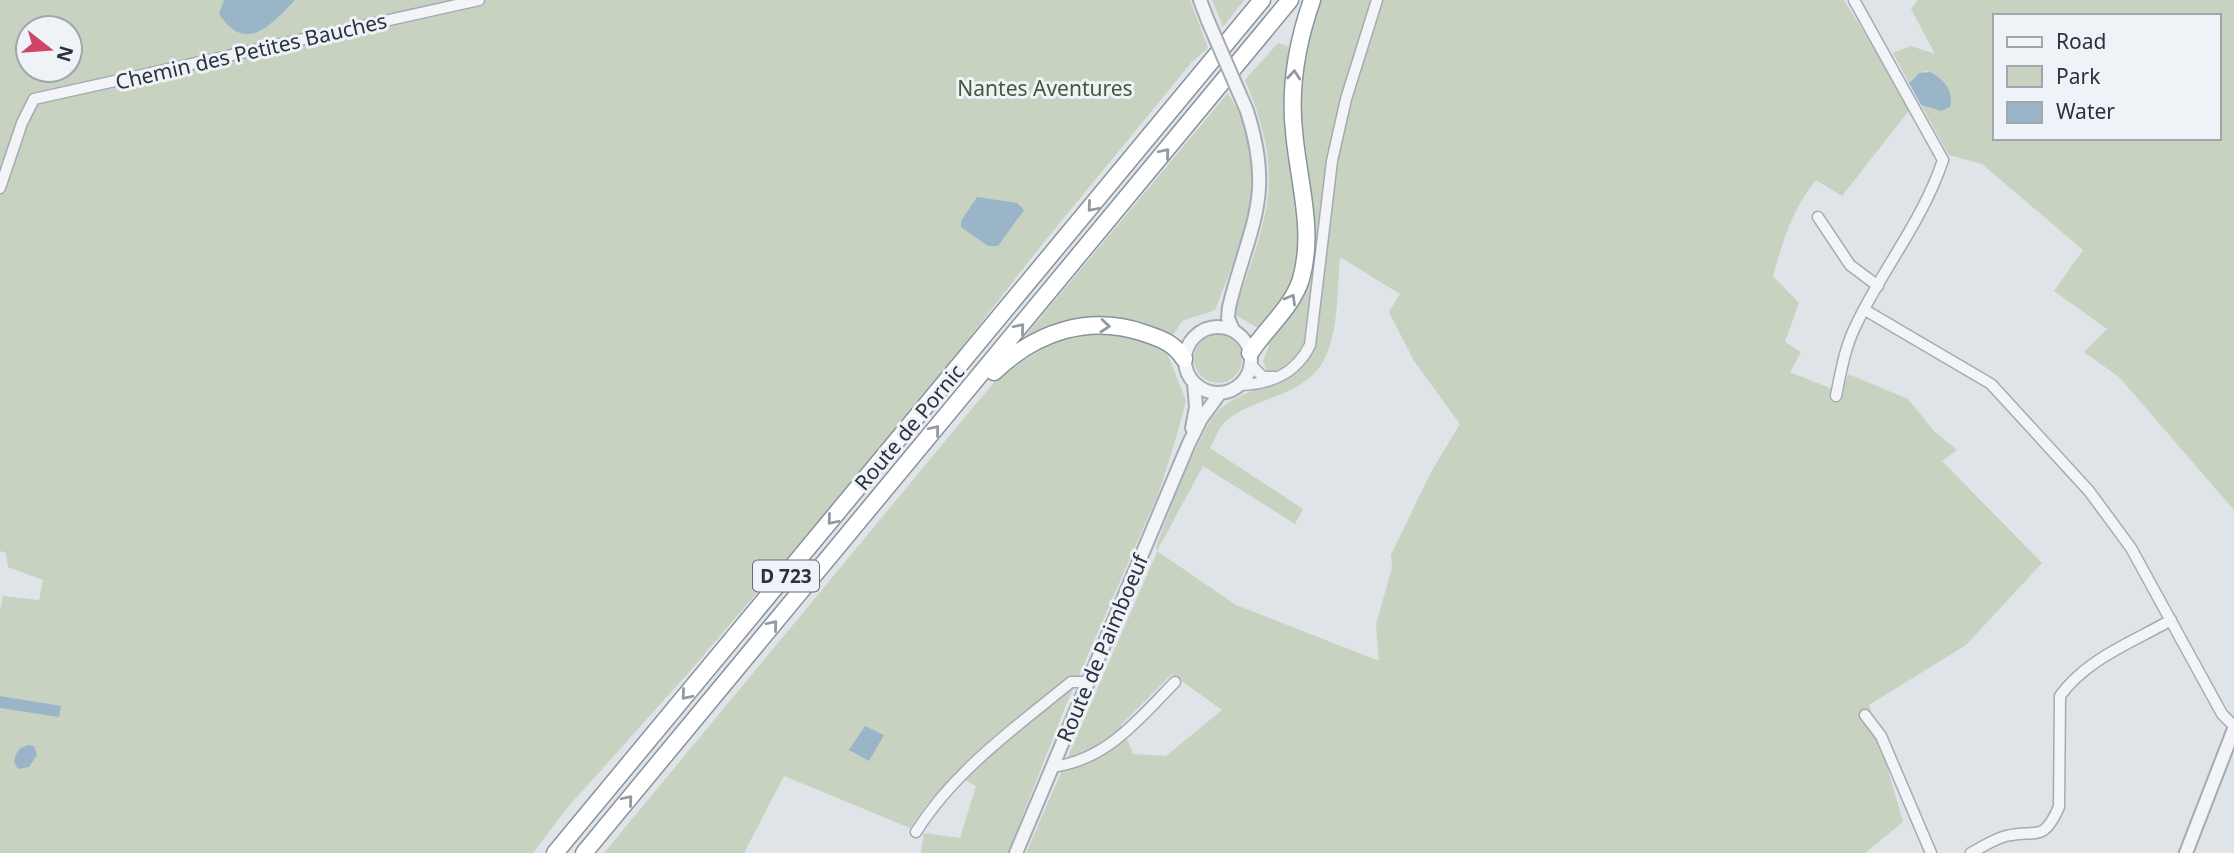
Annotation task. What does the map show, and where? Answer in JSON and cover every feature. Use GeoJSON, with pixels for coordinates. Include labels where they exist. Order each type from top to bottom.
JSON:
{"type":"FeatureCollection","features":[{"type":"Feature","properties":{"kind":"highway"},"geometry":{"type":"LineString","coordinates":[[1228,41],[1237,21],[1253,0]]}},
{"type":"Feature","properties":{"kind":"highway","name":"Route de Pornic"},"geometry":{"type":"LineString","coordinates":[[555,853],[1262,0]]}},
{"type":"Feature","properties":{"kind":"highway","name":"Route de Pornic"},"geometry":{"type":"LineString","coordinates":[[584,853],[1290,0]]}},
{"type":"Feature","properties":{"kind":"highway"},"geometry":{"type":"LineString","coordinates":[[1250,359],[1290,301],[1304,266],[1306,229],[1292,108],[1296,54],[1312,0]]}},
{"type":"Feature","properties":{"kind":"highway"},"geometry":{"type":"LineString","coordinates":[[961,400],[979,389],[999,366],[1029,344],[1079,325],[1135,330],[1171,344],[1184,359]]}},
{"type":"Feature","properties":{"kind":"street","name":"Chemin des Petites Bauches"},"geometry":{"type":"LineString","coordinates":[[0,188],[22,123],[34,99],[478,0]]}},
{"type":"Feature","properties":{"kind":"street"},"geometry":{"type":"LineString","coordinates":[[1200,0],[1247,111],[1259,155],[1260,194],[1254,224],[1234,286],[1228,318],[1233,330],[1244,340],[1250,359],[1263,377],[1278,377]]}},
{"type":"Feature","properties":{"kind":"street"},"geometry":{"type":"LineString","coordinates":[[1234,286],[1221,312],[1208,328],[1192,339],[1184,359],[1186,372],[1203,390],[1220,393],[1240,385],[1267,383],[1298,365],[1310,345],[1332,161],[1346,99],[1377,0]]}},
{"type":"Feature","properties":{"kind":"street"},"geometry":{"type":"LineString","coordinates":[[1836,396],[1845,354],[1865,310],[1931,195],[1943,160],[1854,0]]}},
{"type":"Feature","properties":{"kind":"street"},"geometry":{"type":"LineString","coordinates":[[1818,217],[1850,265],[1878,286]]}},
{"type":"Feature","properties":{"kind":"street"},"geometry":{"type":"LineString","coordinates":[[1865,310],[1973,371],[2007,399],[2113,520],[2222,714],[2234,728],[2186,853]]}},
{"type":"Feature","properties":{"kind":"street"},"geometry":{"type":"LineString","coordinates":[[1208,328],[1233,330]]}},
{"type":"Feature","properties":{"kind":"street"},"geometry":{"type":"LineString","coordinates":[[1240,385],[1250,359]]}},
{"type":"Feature","properties":{"kind":"street","name":"Route de Paimboeuf"},"geometry":{"type":"LineString","coordinates":[[1189,443],[1196,407],[1194,383]]}},
{"type":"Feature","properties":{"kind":"street","name":"Route de Paimboeuf"},"geometry":{"type":"LineString","coordinates":[[1016,853],[1189,443],[1220,393]]}},
{"type":"Feature","properties":{"kind":"street"},"geometry":{"type":"LineString","coordinates":[[1971,853],[2003,837],[2033,836],[2053,821],[2059,807],[2060,696],[2067,686],[2117,647],[2134,642],[2171,620]]}},
{"type":"Feature","properties":{"kind":"street"},"geometry":{"type":"LineString","coordinates":[[916,832],[935,805],[994,745],[1071,682],[1087,682]]}},
{"type":"Feature","properties":{"kind":"street"},"geometry":{"type":"LineString","coordinates":[[1052,767],[1071,764],[1107,748],[1175,682]]}},
{"type":"Feature","properties":{"kind":"street"},"geometry":{"type":"LineString","coordinates":[[1865,715],[1881,736],[1931,853]]}},
{"type":"Feature","properties":{"kind":"green space","name":"Nantes Aventures"},"geometry":{"type":"Polygon","coordinates":[[[0,0],[1190,0],[1208,48],[1191,63],[1040,247],[914,409],[690,671],[567,808],[533,853],[0,853],[0,708],[58,716],[61,707],[0,696],[0,611],[3,596],[39,600],[43,580],[8,567],[6,553],[0,551],[0,0]]]}},
{"type":"Feature","properties":{"kind":"green space"},"geometry":{"type":"Polygon","coordinates":[[[1212,0],[1244,0],[1223,27],[1212,0]]]}},
{"type":"Feature","properties":{"kind":"green space"},"geometry":{"type":"Polygon","coordinates":[[[1318,0],[1844,0],[1911,108],[1842,196],[1816,180],[1794,214],[1773,276],[1799,303],[1785,342],[1801,352],[1790,372],[1842,393],[1848,374],[1908,399],[1933,430],[1957,450],[1942,461],[2042,563],[1966,645],[1869,705],[1903,822],[1865,853],[1026,853],[1157,552],[1156,546],[1202,436],[1222,407],[1256,389],[1266,368],[1263,361],[1269,346],[1258,328],[1234,314],[1263,224],[1268,198],[1266,146],[1245,80],[1278,43],[1303,51],[1318,0]],[[1340,257],[1337,308],[1330,347],[1325,358],[1316,371],[1293,389],[1252,405],[1227,420],[1210,448],[1303,509],[1295,524],[1203,466],[1157,551],[1236,605],[1379,661],[1376,624],[1392,568],[1391,555],[1430,474],[1460,424],[1414,361],[1389,312],[1400,294],[1340,257]],[[1172,674],[1121,725],[1133,754],[1166,756],[1222,710],[1172,674]]]}},
{"type":"Feature","properties":{"kind":"green space"},"geometry":{"type":"Polygon","coordinates":[[[1918,0],[2234,0],[2234,510],[2119,377],[2084,352],[2107,329],[2054,291],[2083,250],[1982,164],[1949,155],[1921,105],[1941,111],[1951,96],[1949,92],[1938,78],[1926,71],[1916,75],[1909,83],[1893,53],[1911,46],[1935,54],[1911,9],[1918,0]]]}},
{"type":"Feature","properties":{"kind":"green space"},"geometry":{"type":"Polygon","coordinates":[[[1228,93],[1246,126],[1251,150],[1251,197],[1240,243],[1215,310],[1182,321],[1165,348],[1186,401],[1176,438],[1159,492],[1066,705],[1008,853],[921,853],[924,833],[960,838],[976,786],[958,776],[927,804],[910,828],[784,776],[744,853],[604,853],[999,376],[1054,342],[1046,327],[1026,335],[1228,93]]]}},
{"type":"Feature","properties":{"kind":"green space"},"geometry":{"type":"Polygon","coordinates":[[[1218,335],[1235,342],[1242,359],[1235,376],[1218,383],[1201,376],[1194,359],[1201,342],[1218,335]]]}},
{"type":"Feature","properties":{"kind":"water"},"geometry":{"type":"Polygon","coordinates":[[[224,0],[295,0],[268,26],[249,34],[239,33],[219,14],[224,0]]]}},
{"type":"Feature","properties":{"kind":"water"},"geometry":{"type":"Polygon","coordinates":[[[1930,72],[1943,82],[1951,96],[1950,107],[1941,111],[1921,105],[1909,83],[1919,73],[1930,72]]]}},
{"type":"Feature","properties":{"kind":"water"},"geometry":{"type":"Polygon","coordinates":[[[977,197],[1017,203],[1024,210],[998,246],[988,246],[961,227],[961,221],[977,197]]]}},
{"type":"Feature","properties":{"kind":"water"},"geometry":{"type":"Polygon","coordinates":[[[0,696],[61,706],[59,717],[0,708],[0,696]]]}},
{"type":"Feature","properties":{"kind":"water"},"geometry":{"type":"Polygon","coordinates":[[[865,726],[884,735],[869,761],[849,750],[865,726]]]}},
{"type":"Feature","properties":{"kind":"water"},"geometry":{"type":"Polygon","coordinates":[[[28,745],[34,746],[37,755],[29,767],[18,769],[14,762],[17,753],[28,745]]]}}]}
